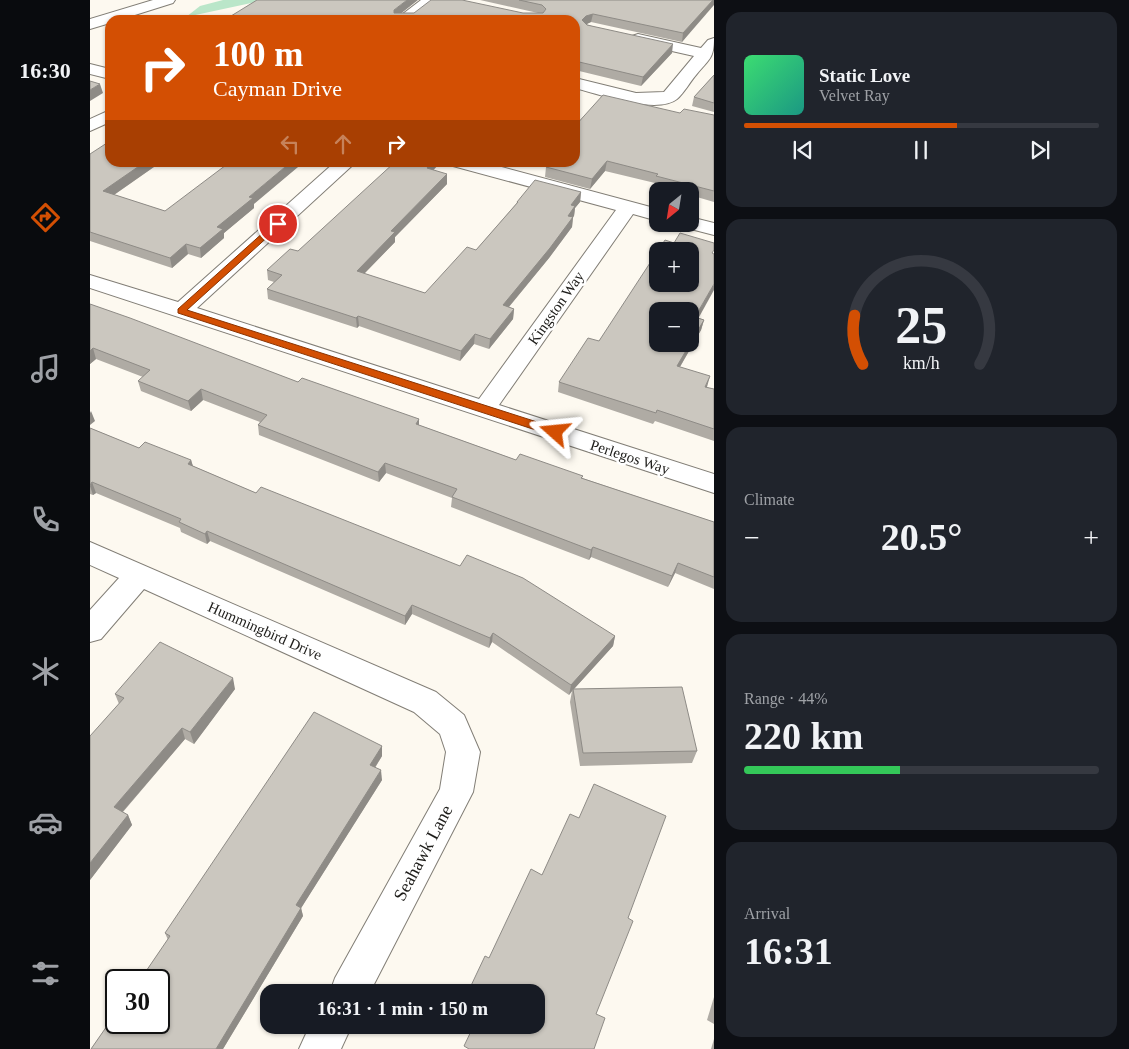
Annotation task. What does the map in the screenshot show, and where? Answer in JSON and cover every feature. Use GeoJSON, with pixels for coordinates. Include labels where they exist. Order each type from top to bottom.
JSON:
{"type":"FeatureCollection","features":[{"type":"Feature","properties":{"kind":"street"},"geometry":{"type":"LineString","coordinates":[[119,15],[168,0]]}},
{"type":"Feature","properties":{"kind":"street"},"geometry":{"type":"LineString","coordinates":[[410,15],[431,0]]}},
{"type":"Feature","properties":{"kind":"street"},"geometry":{"type":"LineString","coordinates":[[90,24],[105,19]]}},
{"type":"Feature","properties":{"kind":"street"},"geometry":{"type":"LineString","coordinates":[[619,36],[708,55]]}},
{"type":"Feature","properties":{"kind":"street"},"geometry":{"type":"LineString","coordinates":[[580,86],[648,100],[660,100],[670,96],[708,55]]}},
{"type":"Feature","properties":{"kind":"street"},"geometry":{"type":"LineString","coordinates":[[90,70],[105,73]]}},
{"type":"Feature","properties":{"kind":"street"},"geometry":{"type":"LineString","coordinates":[[660,100],[682,111]]}},
{"type":"Feature","properties":{"kind":"street"},"geometry":{"type":"LineString","coordinates":[[90,126],[105,118]]}},
{"type":"Feature","properties":{"kind":"street"},"geometry":{"type":"LineString","coordinates":[[181,311],[341,167]]}},
{"type":"Feature","properties":{"kind":"street"},"geometry":{"type":"LineString","coordinates":[[499,167],[649,213]]}},
{"type":"Feature","properties":{"kind":"street","name":"Kingston Way"},"geometry":{"type":"LineString","coordinates":[[484,409],[628,207]]}},
{"type":"Feature","properties":{"kind":"street"},"geometry":{"type":"LineString","coordinates":[[699,225],[714,229]]}},
{"type":"Feature","properties":{"kind":"street","name":"Perlegos Way"},"geometry":{"type":"LineString","coordinates":[[90,281],[714,484]]}},
{"type":"Feature","properties":{"kind":"street","name":"Hummingbird Drive"},"geometry":{"type":"LineString","coordinates":[[90,553],[425,702],[438,713]]}},
{"type":"Feature","properties":{"kind":"street"},"geometry":{"type":"LineString","coordinates":[[90,630],[139,575]]}},
{"type":"Feature","properties":{"kind":"street","name":"Seahawk Lane"},"geometry":{"type":"LineString","coordinates":[[353,984],[456,792],[463,752],[453,725],[438,713]]}},
{"type":"Feature","properties":{"kind":"street"},"geometry":{"type":"LineString","coordinates":[[319,1049],[327,1034]]}},
{"type":"Feature","properties":{"kind":"green space"},"geometry":{"type":"Polygon","coordinates":[[[223,0],[265,0],[189,15],[200,6],[223,0]]]}},
{"type":"Feature","properties":{"kind":"building"},"geometry":{"type":"Polygon","coordinates":[[[257,0],[407,0],[394,10],[394,13],[414,13],[431,0],[462,0],[523,13],[543,13],[546,9],[542,5],[519,0],[713,0],[683,33],[593,14],[586,16],[582,20],[587,25],[673,44],[643,77],[580,62],[580,15],[233,15],[257,0]]]}},
{"type":"Feature","properties":{"kind":"building"},"geometry":{"type":"Polygon","coordinates":[[[714,75],[714,103],[694,97],[714,75]]]}},
{"type":"Feature","properties":{"kind":"building"},"geometry":{"type":"Polygon","coordinates":[[[90,81],[100,84],[90,90],[90,81]]]}},
{"type":"Feature","properties":{"kind":"building"},"geometry":{"type":"Polygon","coordinates":[[[603,95],[680,113],[684,109],[714,115],[714,191],[699,187],[699,182],[679,182],[656,176],[658,174],[607,161],[592,179],[546,167],[580,167],[580,120],[603,95]]]}},
{"type":"Feature","properties":{"kind":"building"},"geometry":{"type":"Polygon","coordinates":[[[105,144],[105,167],[138,167],[103,191],[165,211],[223,167],[285,167],[249,197],[253,198],[217,227],[223,229],[200,248],[186,244],[170,258],[90,232],[90,154],[105,144]]]}},
{"type":"Feature","properties":{"kind":"building"},"geometry":{"type":"Polygon","coordinates":[[[390,167],[428,167],[447,174],[391,231],[395,232],[357,271],[425,293],[467,247],[476,250],[535,180],[581,192],[571,205],[575,206],[568,216],[573,217],[503,305],[514,309],[490,339],[475,334],[461,351],[358,316],[356,318],[267,289],[282,275],[267,270],[290,249],[298,251],[390,167]]]}},
{"type":"Feature","properties":{"kind":"building"},"geometry":{"type":"Polygon","coordinates":[[[680,233],[714,243],[712,253],[714,254],[714,284],[699,310],[699,302],[649,302],[649,352],[685,352],[677,366],[710,376],[705,387],[714,389],[714,429],[657,410],[656,413],[559,382],[588,338],[599,341],[649,264],[649,292],[699,292],[699,242],[675,242],[680,233]]]}},
{"type":"Feature","properties":{"kind":"building"},"geometry":{"type":"Polygon","coordinates":[[[90,304],[298,382],[302,378],[419,419],[416,424],[516,460],[520,454],[583,476],[581,478],[714,522],[714,577],[678,563],[672,576],[593,547],[591,550],[452,497],[457,489],[385,463],[378,472],[258,425],[267,415],[201,389],[188,401],[138,381],[150,370],[93,348],[90,351],[90,304]]]}},
{"type":"Feature","properties":{"kind":"building"},"geometry":{"type":"Polygon","coordinates":[[[699,318],[704,320],[699,329],[699,318]]]}},
{"type":"Feature","properties":{"kind":"building"},"geometry":{"type":"Polygon","coordinates":[[[90,428],[139,448],[145,442],[191,460],[188,464],[256,493],[261,487],[460,566],[467,555],[523,578],[615,636],[571,685],[493,633],[490,638],[412,605],[405,616],[207,531],[205,534],[179,522],[181,519],[92,482],[90,485],[90,428]]]}},
{"type":"Feature","properties":{"kind":"building"},"geometry":{"type":"Polygon","coordinates":[[[160,642],[233,678],[190,732],[182,728],[114,807],[128,815],[90,863],[90,736],[124,698],[115,694],[160,642]]]}},
{"type":"Feature","properties":{"kind":"building"},"geometry":{"type":"Polygon","coordinates":[[[682,687],[697,751],[583,753],[573,689],[682,687]]]}},
{"type":"Feature","properties":{"kind":"building"},"geometry":{"type":"Polygon","coordinates":[[[314,712],[382,746],[370,765],[381,770],[296,905],[301,908],[216,1049],[91,1049],[105,1029],[105,1034],[170,1034],[170,969],[148,969],[170,936],[165,933],[314,712]]]}},
{"type":"Feature","properties":{"kind":"building"},"geometry":{"type":"Polygon","coordinates":[[[594,784],[666,816],[628,918],[633,921],[596,1014],[605,1018],[594,1049],[469,1049],[464,1046],[470,1034],[545,1034],[545,984],[472,984],[485,956],[489,958],[531,869],[542,875],[570,814],[579,818],[594,784]]]}},
{"type":"Feature","properties":{"kind":"route"},"geometry":{"type":"LineString","coordinates":[[278,224],[181,311],[555,432]]}}]}
